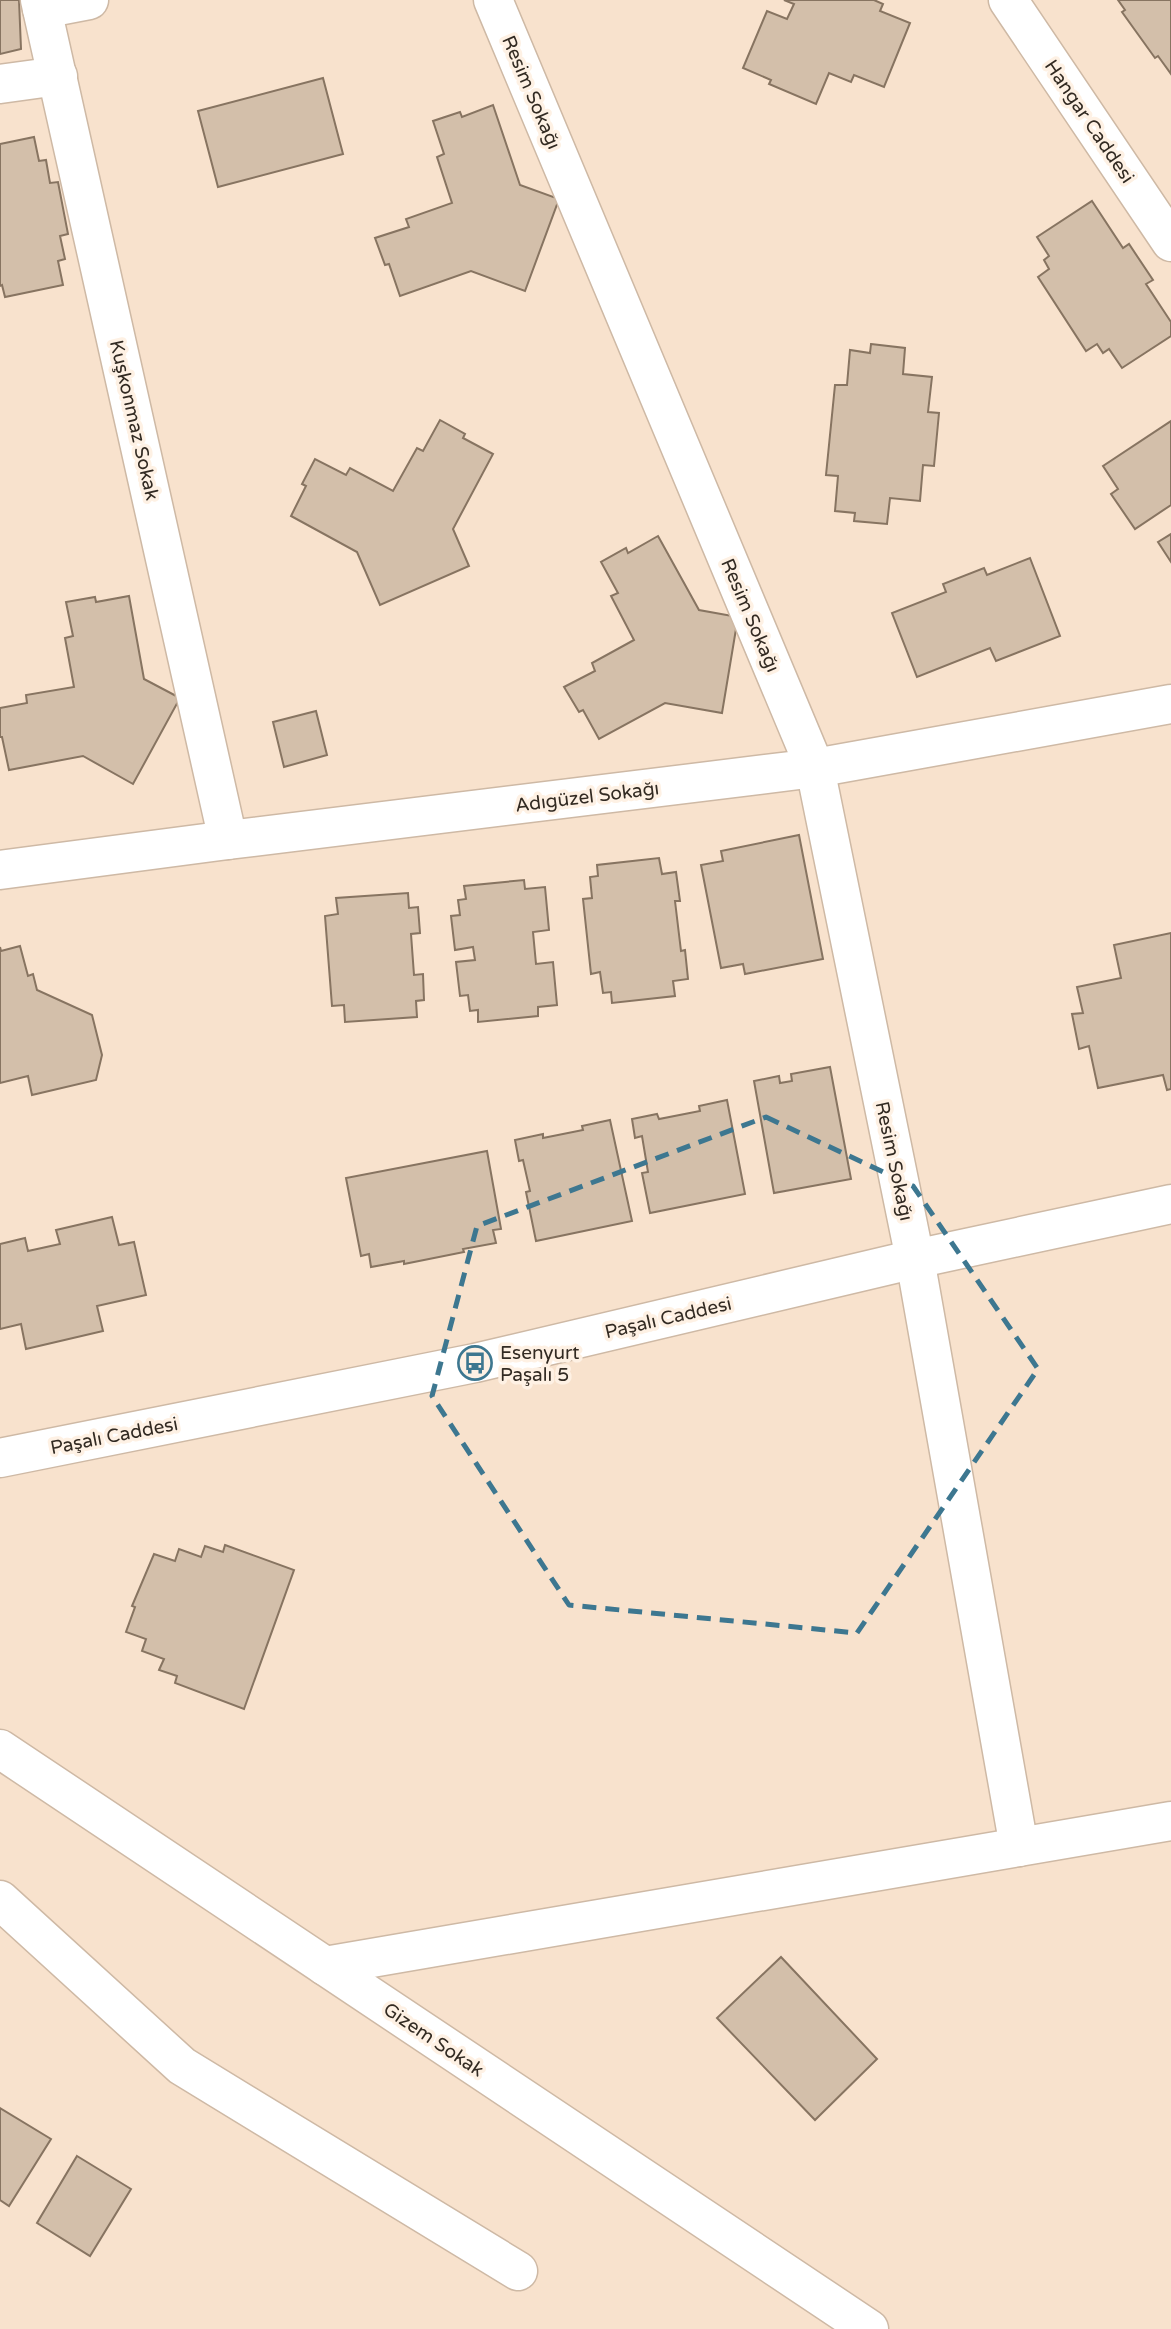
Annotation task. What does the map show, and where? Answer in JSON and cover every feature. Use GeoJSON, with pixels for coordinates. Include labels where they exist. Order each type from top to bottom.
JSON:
{"type":"FeatureCollection","features":[{"type":"Feature","properties":{"kind":"street"},"geometry":{"type":"LineString","coordinates":[[41,4],[89,0]]}},
{"type":"Feature","properties":{"kind":"street","name":"Resim Sokağı"},"geometry":{"type":"LineString","coordinates":[[493,0],[815,768],[915,1259],[1018,1847]]}},
{"type":"Feature","properties":{"kind":"street","name":"Hangar Caddesi"},"geometry":{"type":"LineString","coordinates":[[1008,0],[1171,242]]}},
{"type":"Feature","properties":{"kind":"street","name":"Kuşkonmaz Sokak"},"geometry":{"type":"LineString","coordinates":[[41,4],[228,839]]}},
{"type":"Feature","properties":{"kind":"street"},"geometry":{"type":"LineString","coordinates":[[0,84],[58,76]]}},
{"type":"Feature","properties":{"kind":"street","name":"Adıgüzel Sokağı"},"geometry":{"type":"LineString","coordinates":[[0,870],[228,839],[815,768],[1171,704]]}},
{"type":"Feature","properties":{"kind":"street","name":"Paşalı Caddesi"},"geometry":{"type":"LineString","coordinates":[[0,1458],[475,1363],[915,1259],[1171,1205]]}},
{"type":"Feature","properties":{"kind":"street","name":"Gizem Sokak"},"geometry":{"type":"LineString","coordinates":[[0,1749],[869,2329]]}},
{"type":"Feature","properties":{"kind":"street"},"geometry":{"type":"LineString","coordinates":[[325,1966],[1171,1821]]}},
{"type":"Feature","properties":{"kind":"street"},"geometry":{"type":"LineString","coordinates":[[0,1900],[182,2066],[518,2271]]}},
{"type":"Feature","properties":{"kind":"highlighted area"},"geometry":{"type":"Polygon","coordinates":[[[766,1117],[913,1186],[1038,1369],[857,1633],[569,1605],[432,1396],[477,1226],[766,1117]]]}},
{"type":"Feature","properties":{"kind":"building"},"geometry":{"type":"Polygon","coordinates":[[[0,0],[19,0],[21,49],[0,54],[0,0]]]}},
{"type":"Feature","properties":{"kind":"building"},"geometry":{"type":"Polygon","coordinates":[[[784,0],[874,0],[883,4],[880,11],[910,23],[884,87],[854,75],[851,82],[829,73],[816,104],[769,84],[771,80],[743,68],[767,11],[787,19],[794,4],[784,0]]]}},
{"type":"Feature","properties":{"kind":"building"},"geometry":{"type":"Polygon","coordinates":[[[1118,0],[1171,0],[1171,74],[1158,56],[1155,58],[1122,12],[1125,10],[1118,0]]]}},
{"type":"Feature","properties":{"kind":"building"},"geometry":{"type":"Polygon","coordinates":[[[323,78],[343,154],[218,187],[198,111],[323,78]]]}},
{"type":"Feature","properties":{"kind":"building"},"geometry":{"type":"Polygon","coordinates":[[[493,105],[520,185],[559,199],[525,291],[471,271],[400,296],[389,264],[385,265],[375,238],[409,227],[406,219],[452,203],[437,157],[444,154],[433,121],[460,112],[462,117],[493,105]]]}},
{"type":"Feature","properties":{"kind":"building"},"geometry":{"type":"Polygon","coordinates":[[[34,137],[39,161],[46,160],[50,183],[58,182],[68,234],[60,236],[65,259],[58,261],[63,285],[5,297],[2,285],[0,286],[0,144],[34,137]]]}},
{"type":"Feature","properties":{"kind":"building"},"geometry":{"type":"Polygon","coordinates":[[[1092,201],[1123,248],[1129,244],[1153,280],[1146,284],[1171,322],[1171,336],[1122,368],[1109,349],[1103,353],[1097,344],[1086,351],[1038,277],[1049,269],[1044,260],[1049,256],[1037,237],[1092,201]]]}},
{"type":"Feature","properties":{"kind":"building"},"geometry":{"type":"Polygon","coordinates":[[[871,344],[905,348],[903,374],[932,377],[928,412],[939,413],[934,466],[923,465],[920,501],[890,498],[887,524],[854,521],[855,513],[835,511],[838,476],[826,475],[835,385],[847,385],[850,350],[870,353],[871,344]]]}},
{"type":"Feature","properties":{"kind":"building"},"geometry":{"type":"Polygon","coordinates":[[[440,420],[465,434],[463,438],[493,454],[453,529],[469,566],[380,605],[357,552],[291,516],[306,486],[302,484],[315,459],[346,475],[350,468],[393,491],[417,448],[423,451],[440,420]]]}},
{"type":"Feature","properties":{"kind":"building"},"geometry":{"type":"Polygon","coordinates":[[[1171,421],[1171,505],[1135,529],[1111,494],[1118,489],[1103,466],[1171,421]]]}},
{"type":"Feature","properties":{"kind":"building"},"geometry":{"type":"Polygon","coordinates":[[[1171,534],[1171,562],[1158,542],[1171,534]]]}},
{"type":"Feature","properties":{"kind":"building"},"geometry":{"type":"Polygon","coordinates":[[[658,536],[699,610],[738,617],[722,713],[665,703],[599,739],[583,710],[579,712],[564,687],[595,671],[592,663],[634,640],[611,596],[618,593],[601,562],[626,548],[628,553],[658,536]]]}},
{"type":"Feature","properties":{"kind":"building"},"geometry":{"type":"Polygon","coordinates":[[[1030,558],[1060,636],[996,661],[990,648],[917,677],[892,613],[946,592],[943,584],[984,568],[987,575],[1030,558]]]}},
{"type":"Feature","properties":{"kind":"building"},"geometry":{"type":"Polygon","coordinates":[[[129,596],[144,679],[180,698],[133,784],[83,756],[9,770],[0,737],[0,708],[27,703],[26,695],[74,687],[65,638],[73,636],[66,602],[95,597],[96,602],[129,596]]]}},
{"type":"Feature","properties":{"kind":"building"},"geometry":{"type":"Polygon","coordinates":[[[316,711],[327,755],[284,767],[273,722],[316,711]]]}},
{"type":"Feature","properties":{"kind":"building"},"geometry":{"type":"Polygon","coordinates":[[[799,835],[823,959],[745,974],[743,964],[721,968],[701,865],[723,861],[721,851],[799,835]]]}},
{"type":"Feature","properties":{"kind":"building"},"geometry":{"type":"Polygon","coordinates":[[[659,858],[662,874],[676,872],[680,901],[675,901],[681,951],[685,950],[688,979],[673,981],[675,996],[612,1003],[611,992],[603,993],[600,972],[591,974],[583,899],[592,898],[590,877],[598,876],[597,865],[659,858]]]}},
{"type":"Feature","properties":{"kind":"building"},"geometry":{"type":"Polygon","coordinates":[[[524,880],[525,889],[545,887],[549,930],[533,932],[536,964],[553,962],[557,1005],[538,1007],[538,1016],[478,1022],[478,1010],[470,1011],[468,995],[460,996],[456,962],[475,960],[473,947],[455,950],[451,916],[460,915],[458,900],[466,899],[464,886],[524,880]]]}},
{"type":"Feature","properties":{"kind":"building"},"geometry":{"type":"Polygon","coordinates":[[[408,893],[409,908],[418,907],[420,933],[411,934],[414,975],[423,974],[424,1000],[416,1001],[417,1017],[345,1022],[344,1005],[332,1006],[325,916],[338,914],[336,898],[408,893]]]}},
{"type":"Feature","properties":{"kind":"building"},"geometry":{"type":"Polygon","coordinates":[[[1171,933],[1171,1089],[1167,1090],[1163,1075],[1098,1088],[1089,1046],[1079,1049],[1072,1014],[1083,1013],[1077,987],[1121,978],[1114,945],[1171,933]]]}},
{"type":"Feature","properties":{"kind":"building"},"geometry":{"type":"Polygon","coordinates":[[[20,946],[28,976],[33,974],[37,990],[92,1015],[102,1055],[96,1080],[32,1095],[28,1076],[0,1083],[0,947],[1,951],[20,946]]]}},
{"type":"Feature","properties":{"kind":"building"},"geometry":{"type":"Polygon","coordinates":[[[830,1067],[851,1179],[774,1193],[754,1081],[779,1076],[780,1083],[792,1081],[791,1074],[830,1067]]]}},
{"type":"Feature","properties":{"kind":"building"},"geometry":{"type":"Polygon","coordinates":[[[727,1100],[745,1194],[650,1213],[642,1173],[648,1172],[642,1136],[635,1138],[632,1119],[657,1114],[659,1119],[700,1111],[699,1106],[727,1100]]]}},
{"type":"Feature","properties":{"kind":"building"},"geometry":{"type":"Polygon","coordinates":[[[610,1120],[632,1221],[536,1241],[526,1192],[530,1191],[515,1140],[583,1130],[582,1126],[610,1120]]]}},
{"type":"Feature","properties":{"kind":"building"},"geometry":{"type":"Polygon","coordinates":[[[487,1151],[501,1229],[493,1230],[496,1243],[404,1264],[404,1261],[371,1267],[369,1254],[361,1256],[346,1178],[487,1151]]]}},
{"type":"Feature","properties":{"kind":"building"},"geometry":{"type":"Polygon","coordinates":[[[112,1217],[119,1245],[134,1242],[146,1295],[97,1306],[103,1331],[26,1349],[21,1324],[0,1329],[0,1244],[25,1238],[28,1251],[60,1244],[56,1230],[112,1217]]]}},
{"type":"Feature","properties":{"kind":"building"},"geometry":{"type":"Polygon","coordinates":[[[225,1545],[294,1570],[244,1709],[175,1683],[177,1676],[159,1670],[164,1659],[142,1651],[146,1639],[126,1632],[135,1607],[132,1606],[154,1554],[175,1561],[179,1549],[201,1557],[205,1546],[223,1552],[225,1545]]]}},
{"type":"Feature","properties":{"kind":"building"},"geometry":{"type":"Polygon","coordinates":[[[781,1957],[877,2059],[815,2120],[717,2018],[781,1957]]]}},
{"type":"Feature","properties":{"kind":"building"},"geometry":{"type":"Polygon","coordinates":[[[0,2108],[51,2139],[9,2206],[0,2200],[0,2108]]]}},
{"type":"Feature","properties":{"kind":"building"},"geometry":{"type":"Polygon","coordinates":[[[77,2156],[131,2189],[90,2256],[37,2223],[77,2156]]]}},
{"type":"Feature","properties":{"kind":"place","name":"Esenyurt Paşalı 5"},"geometry":{"type":"Point","coordinates":[475,1363]}}]}
